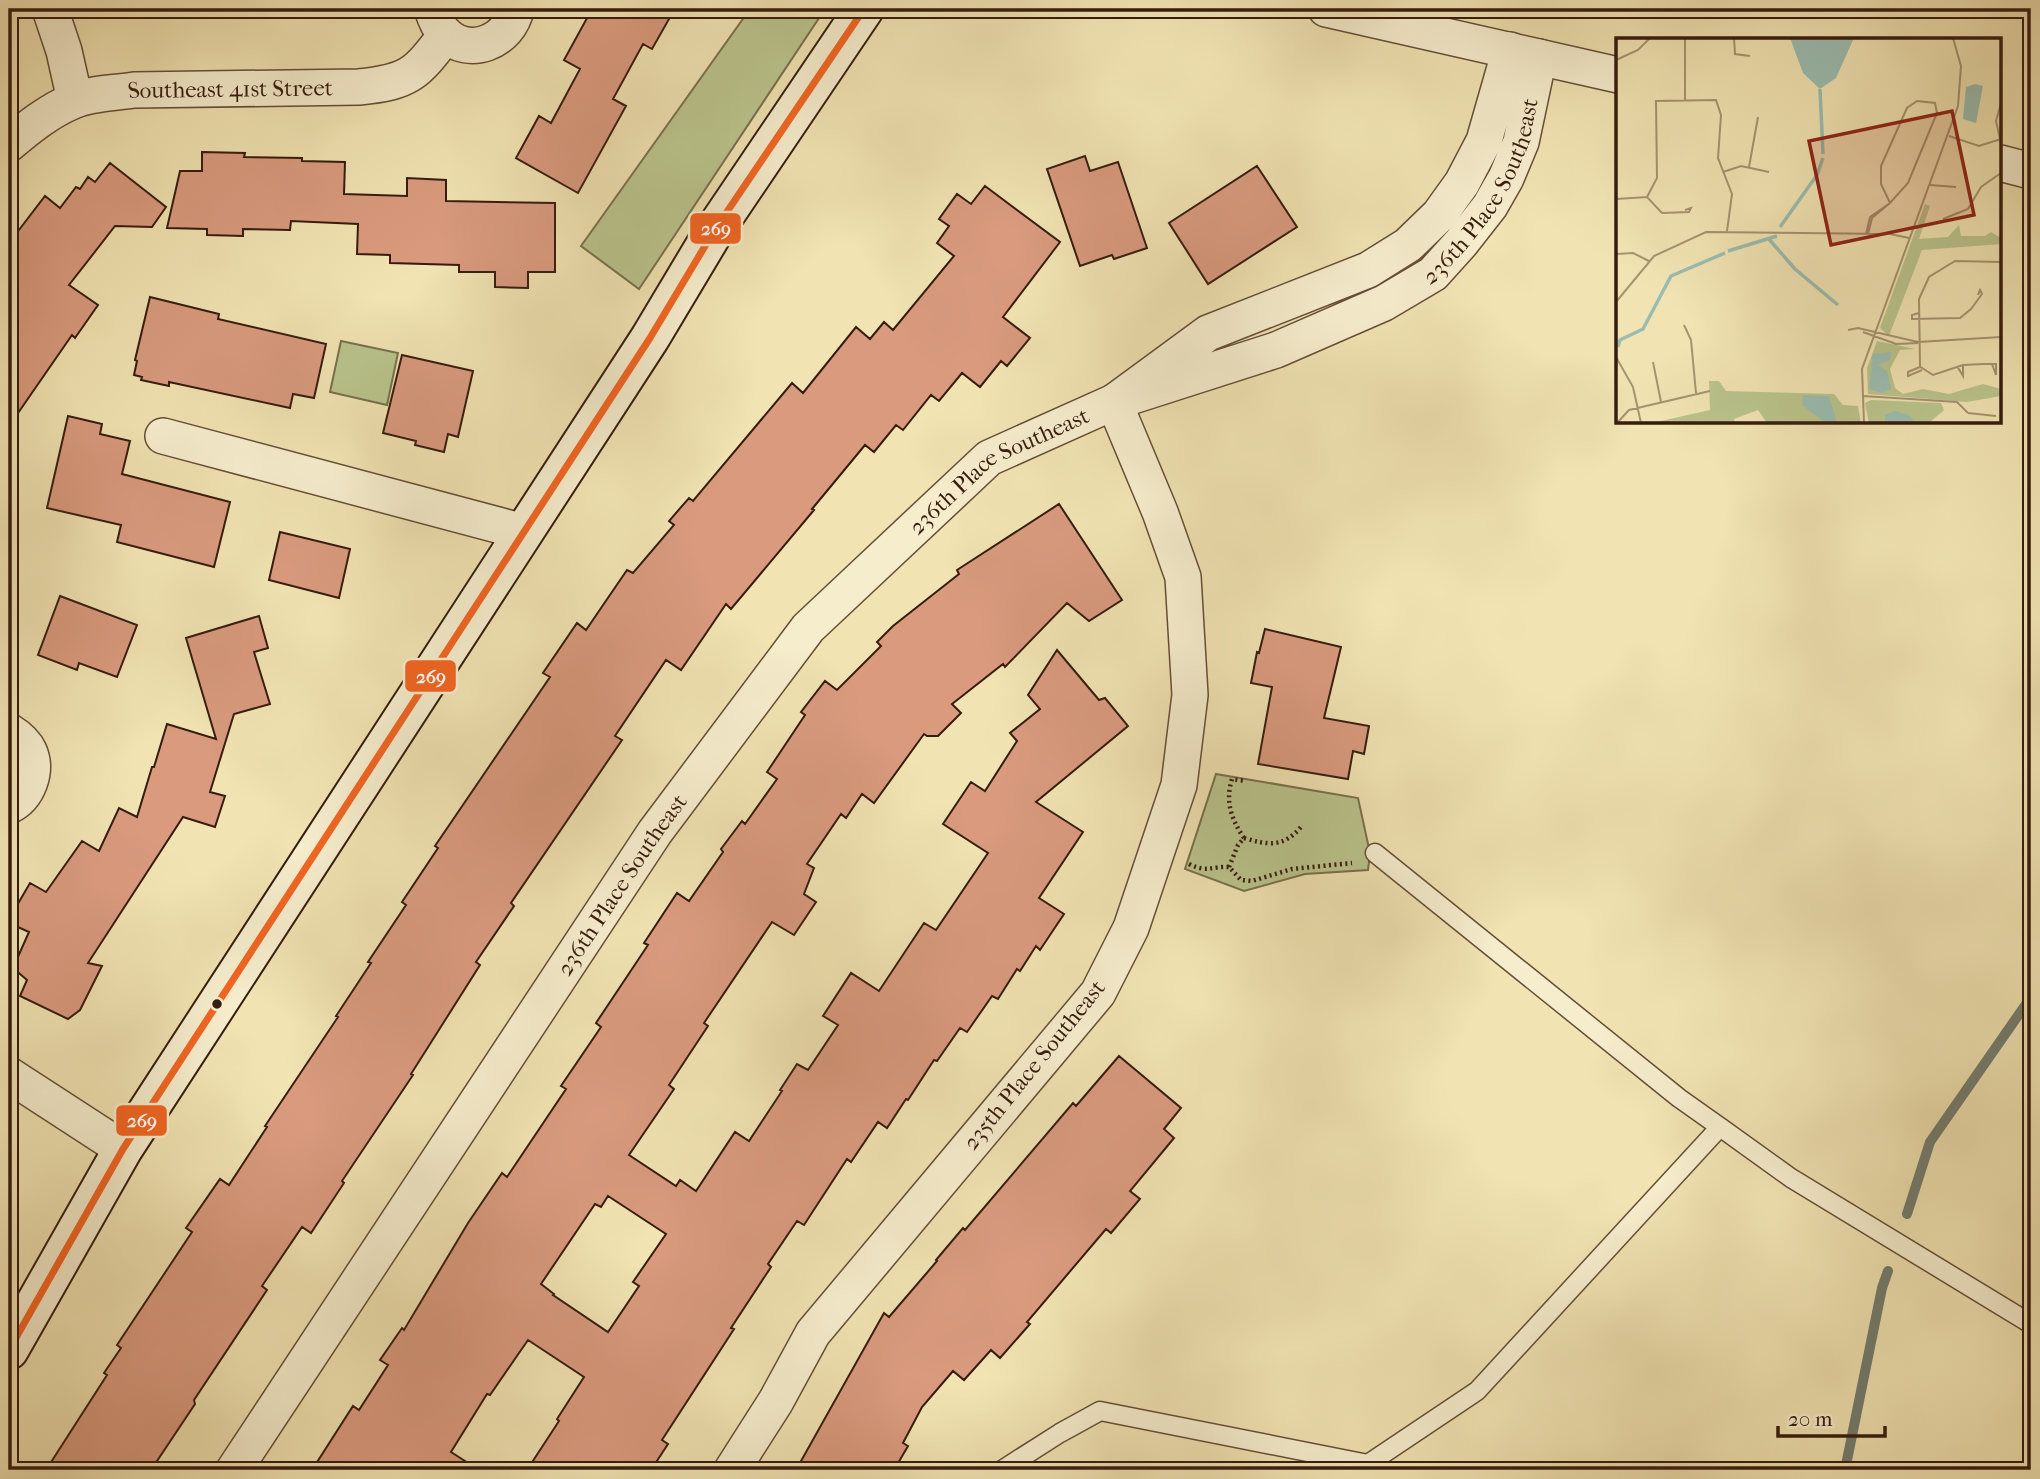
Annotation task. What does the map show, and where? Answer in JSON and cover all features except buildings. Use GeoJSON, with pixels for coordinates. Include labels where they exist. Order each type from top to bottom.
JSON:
{"type":"FeatureCollection","features":[{"type":"Feature","properties":{"kind":"main road"},"geometry":{"type":"LineString","coordinates":[[9,1350],[123,1149],[650,338],[714,231],[864,9]]}},
{"type":"Feature","properties":{"kind":"street"},"geometry":{"type":"LineString","coordinates":[[50,9],[64,51],[75,100]]}},
{"type":"Feature","properties":{"kind":"street","name":"Southeast 41st Street"},"geometry":{"type":"LineString","coordinates":[[9,144],[36,121],[75,100],[134,90],[383,85],[403,79],[423,65],[439,22],[458,42],[472,46],[487,44],[500,37],[510,25],[516,9]]}},
{"type":"Feature","properties":{"kind":"street"},"geometry":{"type":"LineString","coordinates":[[1325,9],[1616,75]]}},
{"type":"Feature","properties":{"kind":"street","name":"236th Place Southeast"},"geometry":{"type":"LineString","coordinates":[[234,1470],[655,832],[808,628],[989,458],[1114,402],[1276,350],[1384,303],[1433,274],[1490,206],[1506,178],[1521,142],[1525,54]]}},
{"type":"Feature","properties":{"kind":"street"},"geometry":{"type":"LineString","coordinates":[[2002,164],[2031,171]]}},
{"type":"Feature","properties":{"kind":"street","name":"235th Place Southeast"},"geometry":{"type":"LineString","coordinates":[[732,1470],[776,1401],[813,1333],[1098,993],[1131,929],[1179,785],[1190,695],[1183,577],[1160,512],[1114,402]]}},
{"type":"Feature","properties":{"kind":"street"},"geometry":{"type":"LineString","coordinates":[[163,436],[524,532]]}},
{"type":"Feature","properties":{"kind":"street"},"geometry":{"type":"LineString","coordinates":[[9,731],[21,740],[29,752],[33,766],[31,780],[24,793],[9,806]]}},
{"type":"Feature","properties":{"kind":"street"},"geometry":{"type":"LineString","coordinates":[[9,1075],[123,1149]]}},
{"type":"Feature","properties":{"kind":"lane"},"geometry":{"type":"LineString","coordinates":[[1378,856],[1679,1098],[1791,1178],[2031,1324]]}},
{"type":"Feature","properties":{"kind":"lane"},"geometry":{"type":"LineString","coordinates":[[1002,1470],[1100,1411],[1368,1464],[1477,1391],[1720,1127]]}},
{"type":"Feature","properties":{"kind":"path"},"geometry":{"type":"LineString","coordinates":[[1246,780],[1232,779],[1228,798],[1234,823],[1244,838],[1276,844],[1292,838],[1301,827]]}},
{"type":"Feature","properties":{"kind":"path"},"geometry":{"type":"LineString","coordinates":[[1229,867],[1238,845],[1244,838]]}},
{"type":"Feature","properties":{"kind":"path"},"geometry":{"type":"LineString","coordinates":[[1229,867],[1241,880],[1252,881],[1292,869],[1378,856]]}},
{"type":"Feature","properties":{"kind":"path"},"geometry":{"type":"LineString","coordinates":[[1185,862],[1211,870],[1229,867]]}},
{"type":"Feature","properties":{"kind":"green space"},"geometry":{"type":"Polygon","coordinates":[[[750,9],[825,9],[639,289],[581,246],[750,9]]]}},
{"type":"Feature","properties":{"kind":"green space"},"geometry":{"type":"Polygon","coordinates":[[[341,341],[398,353],[387,405],[330,392],[341,341]]]}},
{"type":"Feature","properties":{"kind":"green space"},"geometry":{"type":"Polygon","coordinates":[[[1216,774],[1358,798],[1370,853],[1368,870],[1305,874],[1244,891],[1185,869],[1216,774]]]}},
{"type":"Feature","properties":{"kind":"waterway"},"geometry":{"type":"LineString","coordinates":[[1907,1214],[1930,1142],[2031,997]]}},
{"type":"Feature","properties":{"kind":"waterway"},"geometry":{"type":"LineString","coordinates":[[1845,1470],[1882,1288],[1888,1271]]}},
{"type":"Feature","properties":{"kind":"transit line","name":"269"},"geometry":{"type":"LineString","coordinates":[[9,1350],[123,1149],[650,338],[714,231],[864,9]]}}]}
